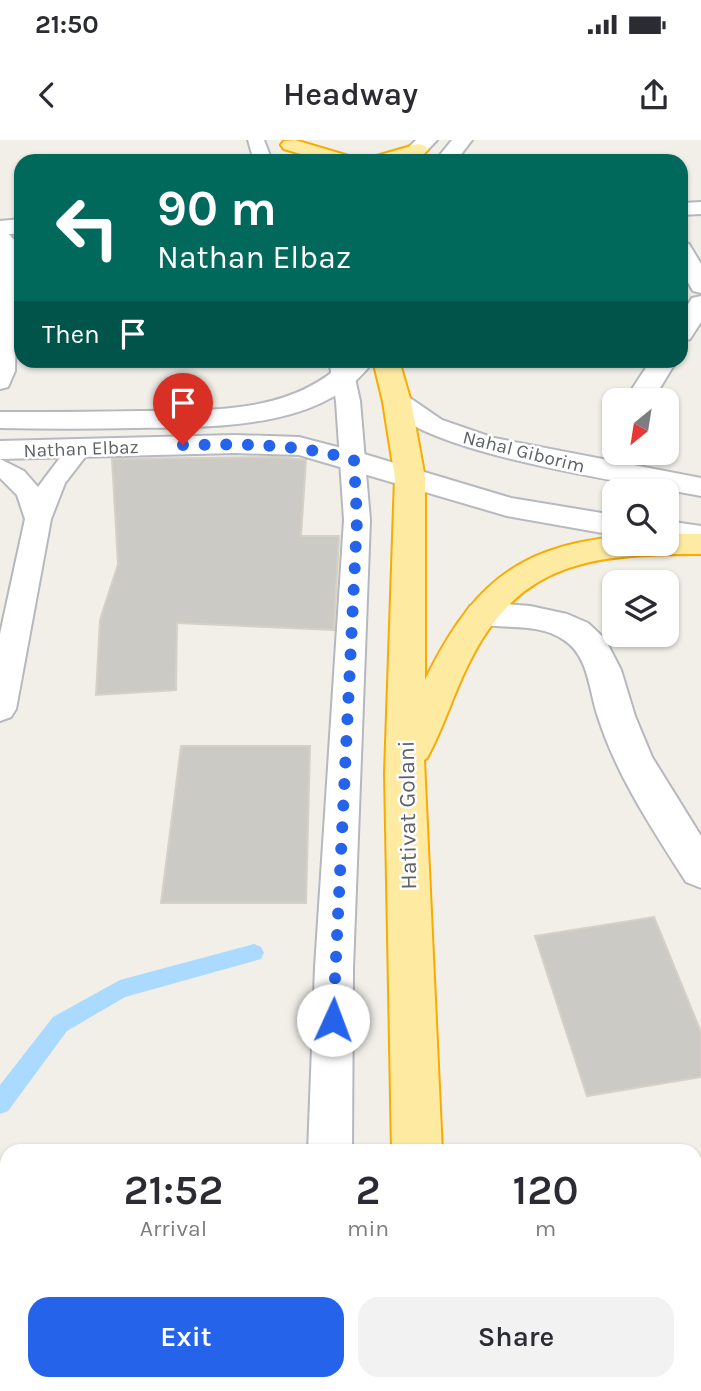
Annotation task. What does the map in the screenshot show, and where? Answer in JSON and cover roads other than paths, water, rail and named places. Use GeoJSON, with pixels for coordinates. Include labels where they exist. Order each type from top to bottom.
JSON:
{"type":"FeatureCollection","features":[{"type":"Feature","properties":{"kind":"highway"},"geometry":{"type":"LineString","coordinates":[[293,149],[315,154]]}},
{"type":"Feature","properties":{"kind":"highway","name":"Hativat Golani"},"geometry":{"type":"LineString","coordinates":[[388,368],[410,478],[404,773],[416,1144]]}},
{"type":"Feature","properties":{"kind":"highway"},"geometry":{"type":"LineString","coordinates":[[679,544],[701,544]]}},
{"type":"Feature","properties":{"kind":"highway"},"geometry":{"type":"LineString","coordinates":[[404,773],[435,695],[456,653],[482,614],[511,583],[559,558],[602,551]]}},
{"type":"Feature","properties":{"kind":"main road"},"geometry":{"type":"LineString","coordinates":[[451,154],[463,140]]}},
{"type":"Feature","properties":{"kind":"main road"},"geometry":{"type":"LineString","coordinates":[[688,262],[701,286]]}},
{"type":"Feature","properties":{"kind":"main road"},"geometry":{"type":"LineString","coordinates":[[688,323],[701,303]]}},
{"type":"Feature","properties":{"kind":"main road","name":"Nathan Elbaz"},"geometry":{"type":"LineString","coordinates":[[0,420],[200,418],[253,414],[282,407],[345,368]]}},
{"type":"Feature","properties":{"kind":"main road"},"geometry":{"type":"LineString","coordinates":[[646,388],[659,368]]}},
{"type":"Feature","properties":{"kind":"main road","name":"Nahal Giborim"},"geometry":{"type":"LineString","coordinates":[[397,402],[432,426],[488,445],[701,487]]}},
{"type":"Feature","properties":{"kind":"main road","name":"Nathan Elbaz"},"geometry":{"type":"LineString","coordinates":[[0,450],[277,444],[319,450],[410,478]]}},
{"type":"Feature","properties":{"kind":"main road"},"geometry":{"type":"LineString","coordinates":[[410,478],[507,507],[602,523]]}},
{"type":"Feature","properties":{"kind":"main road"},"geometry":{"type":"LineString","coordinates":[[679,533],[701,536]]}},
{"type":"Feature","properties":{"kind":"main road"},"geometry":{"type":"LineString","coordinates":[[482,614],[551,622],[576,631],[591,645],[640,774],[701,870]]}},
{"type":"Feature","properties":{"kind":"lane"},"geometry":{"type":"LineString","coordinates":[[0,236],[8,244],[4,371],[0,382]]}},
{"type":"Feature","properties":{"kind":"lane"},"geometry":{"type":"LineString","coordinates":[[330,1144],[334,968],[357,520],[348,368]]}},
{"type":"Feature","properties":{"kind":"lane"},"geometry":{"type":"LineString","coordinates":[[0,709],[38,519],[53,481],[80,448]]}},
{"type":"Feature","properties":{"kind":"lane"},"geometry":{"type":"LineString","coordinates":[[0,467],[20,480],[34,498],[38,519]]}},
{"type":"Feature","properties":{"kind":"waterway"},"geometry":{"type":"LineString","coordinates":[[0,1103],[60,1024],[120,989],[254,953]]}}]}
